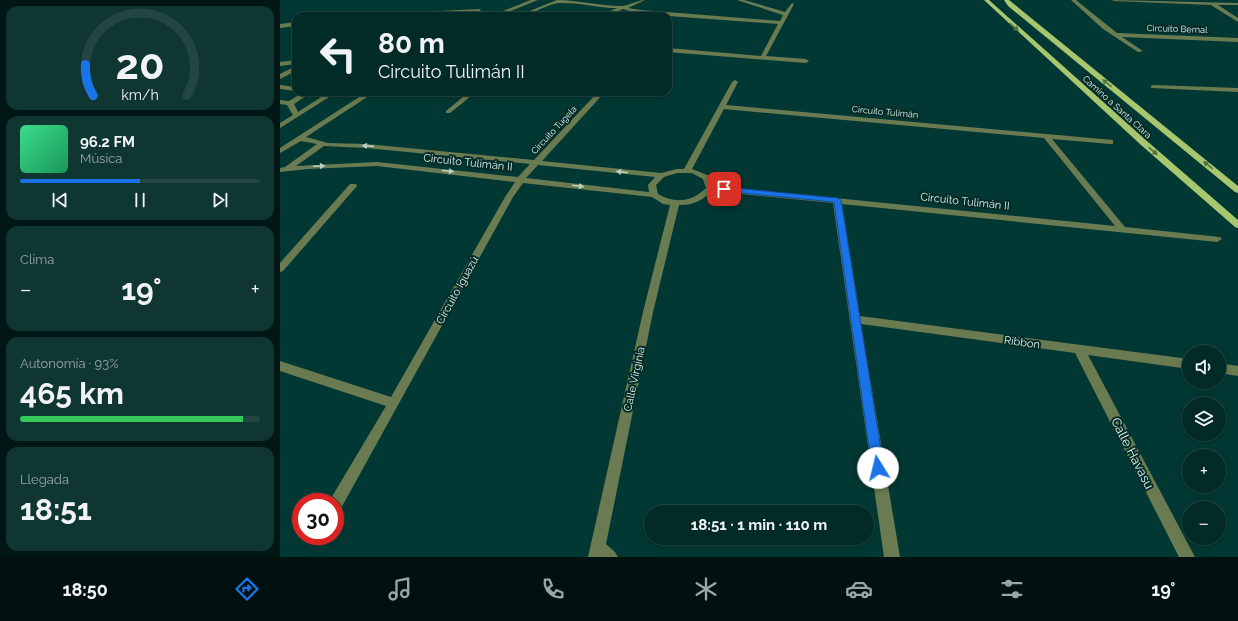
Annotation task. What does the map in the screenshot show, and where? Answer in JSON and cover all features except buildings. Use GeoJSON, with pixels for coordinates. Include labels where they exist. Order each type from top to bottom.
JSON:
{"type":"FeatureCollection","features":[{"type":"Feature","properties":{"kind":"main road","name":"Camino a Santa Clara"},"geometry":{"type":"LineString","coordinates":[[986,0],[1144,143],[1238,225]]}},
{"type":"Feature","properties":{"kind":"main road","name":"Camino a Santa Clara"},"geometry":{"type":"LineString","coordinates":[[1006,0],[1010,5],[1238,190]]}},
{"type":"Feature","properties":{"kind":"street"},"geometry":{"type":"LineString","coordinates":[[504,12],[536,0]]}},
{"type":"Feature","properties":{"kind":"street"},"geometry":{"type":"LineString","coordinates":[[530,12],[562,0]]}},
{"type":"Feature","properties":{"kind":"street"},"geometry":{"type":"LineString","coordinates":[[577,2],[584,0]]}},
{"type":"Feature","properties":{"kind":"street"},"geometry":{"type":"LineString","coordinates":[[608,0],[615,2],[621,7]]}},
{"type":"Feature","properties":{"kind":"street"},"geometry":{"type":"LineString","coordinates":[[610,12],[642,0]]}},
{"type":"Feature","properties":{"kind":"street"},"geometry":{"type":"LineString","coordinates":[[739,0],[786,14]]}},
{"type":"Feature","properties":{"kind":"street"},"geometry":{"type":"LineString","coordinates":[[1072,0],[1090,18],[1115,36],[1140,51]]}},
{"type":"Feature","properties":{"kind":"street"},"geometry":{"type":"LineString","coordinates":[[1114,0],[1238,4]]}},
{"type":"Feature","properties":{"kind":"street"},"geometry":{"type":"LineString","coordinates":[[1208,0],[1238,20]]}},
{"type":"Feature","properties":{"kind":"street"},"geometry":{"type":"LineString","coordinates":[[556,2],[577,2],[606,7],[621,7],[641,12]]}},
{"type":"Feature","properties":{"kind":"street"},"geometry":{"type":"LineString","coordinates":[[762,57],[792,4]]}},
{"type":"Feature","properties":{"kind":"street"},"geometry":{"type":"LineString","coordinates":[[439,12],[478,10]]}},
{"type":"Feature","properties":{"kind":"street"},"geometry":{"type":"LineString","coordinates":[[672,14],[781,23]]}},
{"type":"Feature","properties":{"kind":"street"},"geometry":{"type":"LineString","coordinates":[[280,26],[292,24]]}},
{"type":"Feature","properties":{"kind":"street","name":"Circuito Bernal"},"geometry":{"type":"LineString","coordinates":[[1115,36],[1238,40]]}},
{"type":"Feature","properties":{"kind":"street"},"geometry":{"type":"LineString","coordinates":[[672,50],[806,61]]}},
{"type":"Feature","properties":{"kind":"street"},"geometry":{"type":"LineString","coordinates":[[280,64],[292,62]]}},
{"type":"Feature","properties":{"kind":"street"},"geometry":{"type":"LineString","coordinates":[[280,77],[292,70]]}},
{"type":"Feature","properties":{"kind":"street"},"geometry":{"type":"LineString","coordinates":[[687,171],[735,82]]}},
{"type":"Feature","properties":{"kind":"street"},"geometry":{"type":"LineString","coordinates":[[280,87],[292,88]]}},
{"type":"Feature","properties":{"kind":"street"},"geometry":{"type":"LineString","coordinates":[[1153,87],[1238,90]]}},
{"type":"Feature","properties":{"kind":"street"},"geometry":{"type":"LineString","coordinates":[[280,102],[290,103],[302,96]]}},
{"type":"Feature","properties":{"kind":"street"},"geometry":{"type":"LineString","coordinates":[[280,126],[328,96]]}},
{"type":"Feature","properties":{"kind":"street"},"geometry":{"type":"LineString","coordinates":[[280,151],[366,96]]}},
{"type":"Feature","properties":{"kind":"street"},"geometry":{"type":"LineString","coordinates":[[448,112],[468,96]]}},
{"type":"Feature","properties":{"kind":"street","name":"Circuito Tugela"},"geometry":{"type":"LineString","coordinates":[[521,179],[598,96]]}},
{"type":"Feature","properties":{"kind":"street"},"geometry":{"type":"LineString","coordinates":[[290,103],[296,116]]}},
{"type":"Feature","properties":{"kind":"street","name":"Circuito Tulimán"},"geometry":{"type":"LineString","coordinates":[[722,107],[1110,142]]}},
{"type":"Feature","properties":{"kind":"street"},"geometry":{"type":"LineString","coordinates":[[1046,136],[1123,230]]}},
{"type":"Feature","properties":{"kind":"street","name":"Circuito Tulimán II"},"geometry":{"type":"LineString","coordinates":[[300,138],[336,146],[366,146],[661,176]]}},
{"type":"Feature","properties":{"kind":"street"},"geometry":{"type":"LineString","coordinates":[[283,169],[322,144]]}},
{"type":"Feature","properties":{"kind":"street"},"geometry":{"type":"LineString","coordinates":[[377,164],[397,149]]}},
{"type":"Feature","properties":{"kind":"street","name":"Circuito Tulimán II"},"geometry":{"type":"LineString","coordinates":[[283,169],[308,166],[377,164],[654,195],[666,202],[675,202]]}},
{"type":"Feature","properties":{"kind":"street"},"geometry":{"type":"LineString","coordinates":[[654,195],[652,185],[661,176],[677,171],[687,171],[694,172],[707,178],[710,188],[701,197],[684,203],[675,202]]}},
{"type":"Feature","properties":{"kind":"street","name":"Circuito Iguazú"},"geometry":{"type":"LineString","coordinates":[[342,493],[509,197],[521,179]]}},
{"type":"Feature","properties":{"kind":"street"},"geometry":{"type":"LineString","coordinates":[[280,269],[353,186]]}},
{"type":"Feature","properties":{"kind":"street","name":"Circuito Tulimán II"},"geometry":{"type":"LineString","coordinates":[[710,188],[1217,239]]}},
{"type":"Feature","properties":{"kind":"street"},"geometry":{"type":"LineString","coordinates":[[837,200],[892,557]]}},
{"type":"Feature","properties":{"kind":"street","name":"Calle Virginia"},"geometry":{"type":"LineString","coordinates":[[597,552],[648,312],[675,202]]}},
{"type":"Feature","properties":{"kind":"street","name":"Ribbon"},"geometry":{"type":"LineString","coordinates":[[855,319],[1182,363]]}},
{"type":"Feature","properties":{"kind":"street","name":"Calle Havasu"},"geometry":{"type":"LineString","coordinates":[[1079,349],[1187,557]]}},
{"type":"Feature","properties":{"kind":"street"},"geometry":{"type":"LineString","coordinates":[[280,366],[394,403]]}},
{"type":"Feature","properties":{"kind":"street"},"geometry":{"type":"LineString","coordinates":[[1226,369],[1238,371]]}},
{"type":"Feature","properties":{"kind":"street"},"geometry":{"type":"LineString","coordinates":[[597,552],[610,557]]}},
{"type":"Feature","properties":{"kind":"route"},"geometry":{"type":"LineString","coordinates":[[724,189],[837,200],[878,468]]}}]}
